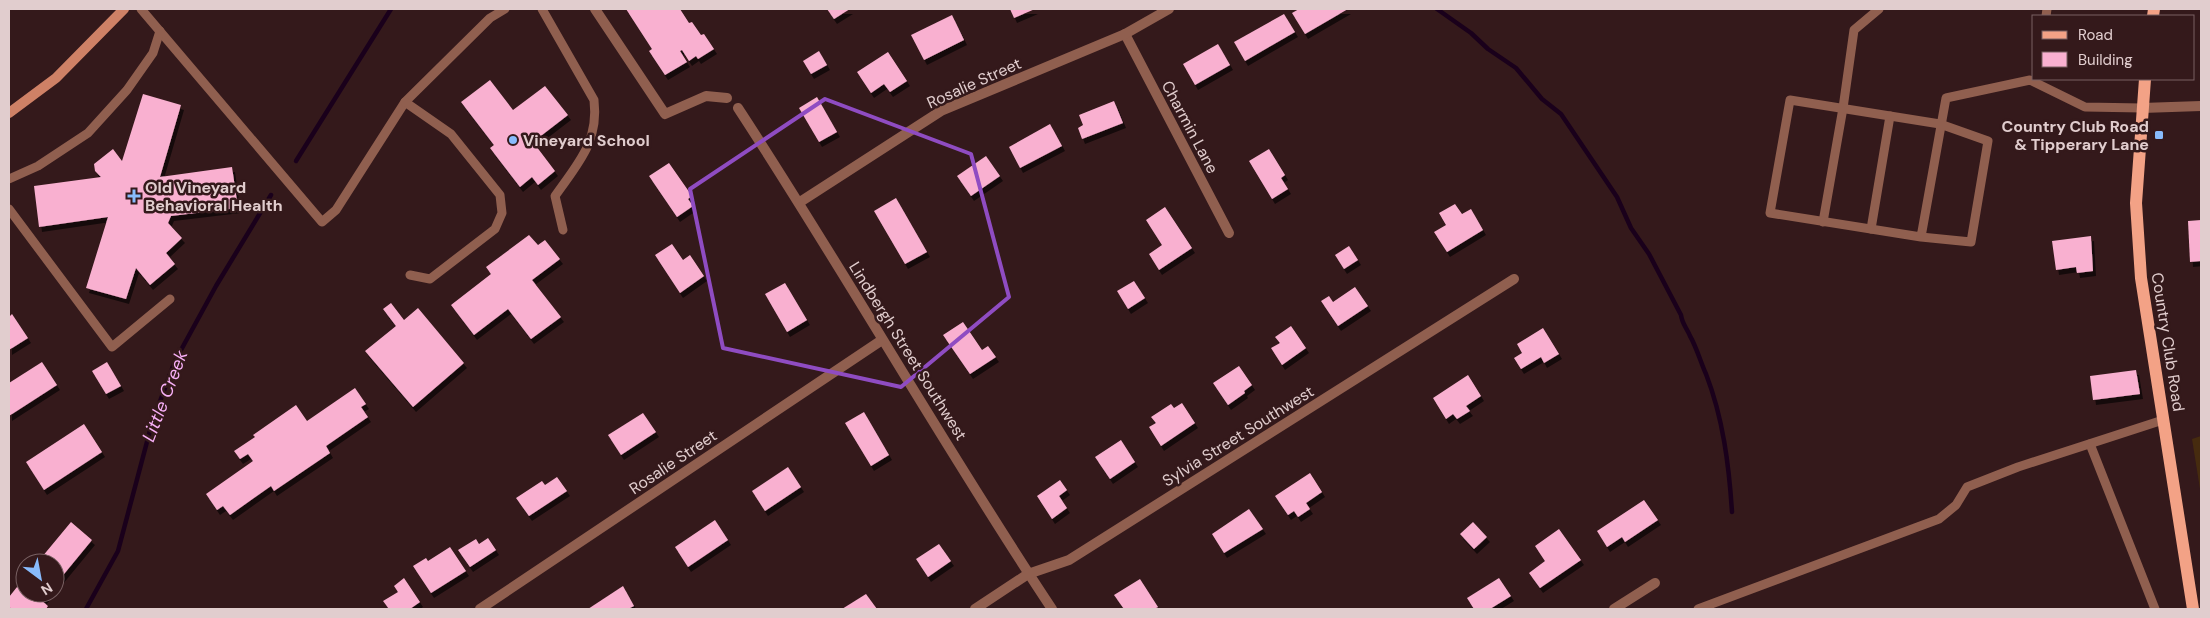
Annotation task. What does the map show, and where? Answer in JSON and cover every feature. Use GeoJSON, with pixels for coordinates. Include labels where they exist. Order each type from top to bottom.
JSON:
{"type":"FeatureCollection","features":[{"type":"Feature","properties":{"kind":"main road","name":"Country Club Road"},"geometry":{"type":"LineString","coordinates":[[2145,80],[2136,203],[2141,278],[2193,609]]}},
{"type":"Feature","properties":{"kind":"street"},"geometry":{"type":"LineString","coordinates":[[9,113],[56,78],[124,9]]}},
{"type":"Feature","properties":{"kind":"street"},"geometry":{"type":"LineString","coordinates":[[595,9],[665,114],[706,96],[726,98]]}},
{"type":"Feature","properties":{"kind":"street","name":"Rosalie Street"},"geometry":{"type":"LineString","coordinates":[[800,202],[941,111],[1124,34],[1169,9]]}},
{"type":"Feature","properties":{"kind":"street","name":"Charmin Lane"},"geometry":{"type":"LineString","coordinates":[[1124,34],[1229,233]]}},
{"type":"Feature","properties":{"kind":"street"},"geometry":{"type":"LineString","coordinates":[[2142,108],[2201,106]]}},
{"type":"Feature","properties":{"kind":"street","name":"Lindbergh Street Southwest"},"geometry":{"type":"LineString","coordinates":[[738,108],[800,202],[882,340],[1028,574],[1052,609]]}},
{"type":"Feature","properties":{"kind":"street","name":"Sylvia Street Southwest"},"geometry":{"type":"LineString","coordinates":[[975,609],[1028,574],[1069,560],[1514,279]]}},
{"type":"Feature","properties":{"kind":"street","name":"Rosalie Street"},"geometry":{"type":"LineString","coordinates":[[480,609],[882,340]]}},
{"type":"Feature","properties":{"kind":"street"},"geometry":{"type":"LineString","coordinates":[[1615,609],[1654,584]]}},
{"type":"Feature","properties":{"kind":"lane"},"geometry":{"type":"LineString","coordinates":[[141,9],[322,222],[336,210],[404,102],[490,18],[505,9]]}},
{"type":"Feature","properties":{"kind":"lane"},"geometry":{"type":"LineString","coordinates":[[542,9],[594,100],[596,116],[589,146],[555,196],[563,230]]}},
{"type":"Feature","properties":{"kind":"lane"},"geometry":{"type":"LineString","coordinates":[[1823,222],[1843,108],[1854,30],[1879,9]]}},
{"type":"Feature","properties":{"kind":"lane"},"geometry":{"type":"LineString","coordinates":[[9,179],[38,166],[88,133],[132,83],[153,53],[160,31]]}},
{"type":"Feature","properties":{"kind":"lane"},"geometry":{"type":"LineString","coordinates":[[1921,237],[1946,98],[2035,80],[2085,107],[2142,108]]}},
{"type":"Feature","properties":{"kind":"lane"},"geometry":{"type":"LineString","coordinates":[[1790,100],[1890,116],[1940,124],[1988,141],[1971,242],[1921,237],[1770,213],[1790,100]]}},
{"type":"Feature","properties":{"kind":"lane"},"geometry":{"type":"LineString","coordinates":[[404,102],[451,134],[500,196],[502,214],[495,229],[430,279],[410,276]]}},
{"type":"Feature","properties":{"kind":"lane"},"geometry":{"type":"LineString","coordinates":[[1871,229],[1890,116]]}},
{"type":"Feature","properties":{"kind":"lane"},"geometry":{"type":"LineString","coordinates":[[9,209],[112,347],[170,300]]}},
{"type":"Feature","properties":{"kind":"lane"},"geometry":{"type":"LineString","coordinates":[[1698,609],[1939,519],[1956,505],[1967,487],[2018,467],[2163,420]]}},
{"type":"Feature","properties":{"kind":"lane"},"geometry":{"type":"LineString","coordinates":[[2090,444],[2155,609]]}},
{"type":"Feature","properties":{"kind":"highlighted area"},"geometry":{"type":"Polygon","coordinates":[[[825,99],[971,154],[1009,297],[901,387],[723,348],[690,189],[825,99]]]}},
{"type":"Feature","properties":{"kind":"shaded area"},"geometry":{"type":"Polygon","coordinates":[[[2201,436],[2201,495],[2192,439],[2201,436]]]}},
{"type":"Feature","properties":{"kind":"building"},"geometry":{"type":"Polygon","coordinates":[[[626,9],[680,9],[689,23],[692,22],[701,35],[704,34],[714,49],[698,59],[696,56],[689,61],[682,50],[680,51],[687,62],[665,75],[649,51],[652,49],[626,9]]]}},
{"type":"Feature","properties":{"kind":"building"},"geometry":{"type":"Polygon","coordinates":[[[827,9],[850,9],[834,19],[827,9]]]}},
{"type":"Feature","properties":{"kind":"building"},"geometry":{"type":"Polygon","coordinates":[[[1010,9],[1035,9],[1014,18],[1010,9]]]}},
{"type":"Feature","properties":{"kind":"building"},"geometry":{"type":"Polygon","coordinates":[[[1299,9],[1348,9],[1305,34],[1292,13],[1299,9]]]}},
{"type":"Feature","properties":{"kind":"building"},"geometry":{"type":"Polygon","coordinates":[[[1284,14],[1295,32],[1245,61],[1234,42],[1284,14]]]}},
{"type":"Feature","properties":{"kind":"building"},"geometry":{"type":"Polygon","coordinates":[[[952,15],[964,40],[924,60],[911,35],[952,15]]]}},
{"type":"Feature","properties":{"kind":"building"},"geometry":{"type":"Polygon","coordinates":[[[1218,44],[1230,65],[1195,85],[1183,64],[1218,44]]]}},
{"type":"Feature","properties":{"kind":"building"},"geometry":{"type":"Polygon","coordinates":[[[819,51],[827,65],[811,74],[803,61],[819,51]]]}},
{"type":"Feature","properties":{"kind":"building"},"geometry":{"type":"Polygon","coordinates":[[[888,52],[907,81],[890,92],[884,84],[871,93],[857,72],[888,52]]]}},
{"type":"Feature","properties":{"kind":"building"},"geometry":{"type":"Polygon","coordinates":[[[490,80],[513,110],[545,86],[568,115],[533,142],[555,171],[538,185],[532,177],[520,187],[490,148],[494,145],[461,102],[490,80]]]}},
{"type":"Feature","properties":{"kind":"building"},"geometry":{"type":"Polygon","coordinates":[[[143,94],[181,105],[160,177],[232,167],[238,208],[171,216],[168,223],[182,238],[166,253],[175,264],[150,285],[136,268],[126,299],[86,288],[108,217],[39,227],[34,186],[101,177],[95,171],[94,164],[113,149],[122,161],[143,94]]]}},
{"type":"Feature","properties":{"kind":"building"},"geometry":{"type":"Polygon","coordinates":[[[817,97],[837,132],[819,142],[799,108],[817,97]]]}},
{"type":"Feature","properties":{"kind":"building"},"geometry":{"type":"Polygon","coordinates":[[[1114,101],[1123,123],[1082,139],[1078,128],[1083,125],[1079,115],[1114,101]]]}},
{"type":"Feature","properties":{"kind":"building"},"geometry":{"type":"Polygon","coordinates":[[[1050,124],[1062,146],[1020,168],[1009,147],[1050,124]]]}},
{"type":"Feature","properties":{"kind":"building"},"geometry":{"type":"Polygon","coordinates":[[[1269,149],[1285,175],[1281,178],[1288,189],[1272,199],[1249,161],[1269,149]]]}},
{"type":"Feature","properties":{"kind":"building"},"geometry":{"type":"Polygon","coordinates":[[[986,156],[1000,176],[971,196],[957,176],[986,156]]]}},
{"type":"Feature","properties":{"kind":"building"},"geometry":{"type":"Polygon","coordinates":[[[669,163],[692,196],[688,199],[693,206],[677,217],[649,176],[669,163]]]}},
{"type":"Feature","properties":{"kind":"building"},"geometry":{"type":"Polygon","coordinates":[[[896,198],[927,252],[905,264],[874,211],[896,198]]]}},
{"type":"Feature","properties":{"kind":"building"},"geometry":{"type":"Polygon","coordinates":[[[1455,204],[1462,214],[1471,209],[1483,230],[1447,252],[1434,232],[1446,225],[1439,213],[1455,204]]]}},
{"type":"Feature","properties":{"kind":"building"},"geometry":{"type":"Polygon","coordinates":[[[1165,207],[1192,248],[1159,270],[1149,254],[1162,245],[1146,220],[1165,207]]]}},
{"type":"Feature","properties":{"kind":"building"},"geometry":{"type":"Polygon","coordinates":[[[2201,220],[2201,261],[2190,262],[2188,221],[2201,220]]]}},
{"type":"Feature","properties":{"kind":"building"},"geometry":{"type":"Polygon","coordinates":[[[529,235],[538,245],[545,240],[560,259],[532,280],[561,317],[531,339],[508,309],[474,335],[451,305],[491,274],[486,267],[529,235]]]}},
{"type":"Feature","properties":{"kind":"building"},"geometry":{"type":"Polygon","coordinates":[[[2091,236],[2093,271],[2077,273],[2076,267],[2056,270],[2052,241],[2091,236]]]}},
{"type":"Feature","properties":{"kind":"building"},"geometry":{"type":"Polygon","coordinates":[[[672,244],[683,260],[690,255],[704,276],[680,293],[655,255],[672,244]]]}},
{"type":"Feature","properties":{"kind":"building"},"geometry":{"type":"Polygon","coordinates":[[[1349,246],[1358,260],[1344,269],[1335,255],[1349,246]]]}},
{"type":"Feature","properties":{"kind":"building"},"geometry":{"type":"Polygon","coordinates":[[[1134,281],[1145,298],[1128,309],[1117,291],[1134,281]]]}},
{"type":"Feature","properties":{"kind":"building"},"geometry":{"type":"Polygon","coordinates":[[[785,283],[807,320],[787,332],[765,294],[785,283]]]}},
{"type":"Feature","properties":{"kind":"building"},"geometry":{"type":"Polygon","coordinates":[[[1355,287],[1368,306],[1338,326],[1321,301],[1329,296],[1333,302],[1355,287]]]}},
{"type":"Feature","properties":{"kind":"building"},"geometry":{"type":"Polygon","coordinates":[[[391,303],[404,320],[418,308],[464,363],[413,407],[365,351],[396,326],[383,309],[391,303]]]}},
{"type":"Feature","properties":{"kind":"building"},"geometry":{"type":"Polygon","coordinates":[[[12,314],[28,338],[9,350],[9,317],[12,314]]]}},
{"type":"Feature","properties":{"kind":"building"},"geometry":{"type":"Polygon","coordinates":[[[963,322],[982,350],[988,346],[996,357],[970,374],[943,335],[963,322]]]}},
{"type":"Feature","properties":{"kind":"building"},"geometry":{"type":"Polygon","coordinates":[[[1291,326],[1306,348],[1282,365],[1271,348],[1280,343],[1275,337],[1291,326]]]}},
{"type":"Feature","properties":{"kind":"building"},"geometry":{"type":"Polygon","coordinates":[[[1543,328],[1559,354],[1544,363],[1541,357],[1521,369],[1514,358],[1522,353],[1517,344],[1543,328]]]}},
{"type":"Feature","properties":{"kind":"building"},"geometry":{"type":"Polygon","coordinates":[[[42,362],[57,385],[9,416],[9,383],[42,362]]]}},
{"type":"Feature","properties":{"kind":"building"},"geometry":{"type":"Polygon","coordinates":[[[107,362],[121,386],[106,394],[92,371],[107,362]]]}},
{"type":"Feature","properties":{"kind":"building"},"geometry":{"type":"Polygon","coordinates":[[[1239,366],[1252,385],[1244,391],[1245,393],[1228,405],[1213,383],[1239,366]]]}},
{"type":"Feature","properties":{"kind":"building"},"geometry":{"type":"Polygon","coordinates":[[[2136,370],[2140,394],[2093,400],[2090,376],[2136,370]]]}},
{"type":"Feature","properties":{"kind":"building"},"geometry":{"type":"Polygon","coordinates":[[[1468,375],[1481,396],[1466,406],[1470,411],[1457,419],[1453,414],[1446,419],[1433,398],[1468,375]]]}},
{"type":"Feature","properties":{"kind":"building"},"geometry":{"type":"Polygon","coordinates":[[[355,388],[366,404],[361,407],[368,417],[326,446],[330,453],[274,491],[271,486],[230,515],[223,506],[217,510],[206,494],[253,461],[248,454],[240,459],[234,451],[255,437],[253,435],[296,405],[307,421],[355,388]]]}},
{"type":"Feature","properties":{"kind":"building"},"geometry":{"type":"Polygon","coordinates":[[[1182,403],[1195,423],[1161,446],[1149,427],[1156,423],[1151,417],[1171,404],[1174,408],[1182,403]]]}},
{"type":"Feature","properties":{"kind":"building"},"geometry":{"type":"Polygon","coordinates":[[[864,412],[889,455],[871,466],[845,423],[864,412]]]}},
{"type":"Feature","properties":{"kind":"building"},"geometry":{"type":"Polygon","coordinates":[[[643,413],[656,432],[621,455],[608,435],[643,413]]]}},
{"type":"Feature","properties":{"kind":"building"},"geometry":{"type":"Polygon","coordinates":[[[84,424],[102,452],[44,490],[26,462],[84,424]]]}},
{"type":"Feature","properties":{"kind":"building"},"geometry":{"type":"Polygon","coordinates":[[[1121,440],[1135,462],[1110,479],[1095,457],[1121,440]]]}},
{"type":"Feature","properties":{"kind":"building"},"geometry":{"type":"Polygon","coordinates":[[[788,467],[801,487],[765,511],[752,491],[788,467]]]}},
{"type":"Feature","properties":{"kind":"building"},"geometry":{"type":"Polygon","coordinates":[[[1310,473],[1322,492],[1306,503],[1310,509],[1298,517],[1294,511],[1288,515],[1275,496],[1310,473]]]}},
{"type":"Feature","properties":{"kind":"building"},"geometry":{"type":"Polygon","coordinates":[[[557,477],[567,491],[529,516],[516,498],[542,481],[545,485],[557,477]]]}},
{"type":"Feature","properties":{"kind":"building"},"geometry":{"type":"Polygon","coordinates":[[[1060,480],[1067,490],[1059,496],[1067,508],[1052,519],[1037,496],[1060,480]]]}},
{"type":"Feature","properties":{"kind":"building"},"geometry":{"type":"Polygon","coordinates":[[[1644,500],[1658,520],[1625,542],[1622,537],[1607,547],[1597,531],[1644,500]]]}},
{"type":"Feature","properties":{"kind":"building"},"geometry":{"type":"Polygon","coordinates":[[[1249,509],[1263,529],[1224,553],[1212,534],[1249,509]]]}},
{"type":"Feature","properties":{"kind":"building"},"geometry":{"type":"Polygon","coordinates":[[[715,520],[728,540],[688,567],[675,547],[715,520]]]}},
{"type":"Feature","properties":{"kind":"building"},"geometry":{"type":"Polygon","coordinates":[[[71,522],[92,540],[65,573],[65,553],[45,553],[71,522]]]}},
{"type":"Feature","properties":{"kind":"building"},"geometry":{"type":"Polygon","coordinates":[[[1473,522],[1487,537],[1474,549],[1460,534],[1473,522]]]}},
{"type":"Feature","properties":{"kind":"building"},"geometry":{"type":"Polygon","coordinates":[[[1559,529],[1581,560],[1540,588],[1529,573],[1545,561],[1535,546],[1559,529]]]}},
{"type":"Feature","properties":{"kind":"building"},"geometry":{"type":"Polygon","coordinates":[[[488,538],[496,550],[470,567],[458,550],[476,539],[479,544],[488,538]]]}},
{"type":"Feature","properties":{"kind":"building"},"geometry":{"type":"Polygon","coordinates":[[[939,544],[951,561],[928,577],[916,559],[939,544]]]}},
{"type":"Feature","properties":{"kind":"building"},"geometry":{"type":"Polygon","coordinates":[[[450,547],[466,571],[431,593],[413,566],[426,558],[428,561],[450,547]]]}},
{"type":"Feature","properties":{"kind":"building"},"geometry":{"type":"Polygon","coordinates":[[[404,578],[420,602],[410,609],[389,609],[383,601],[398,592],[394,586],[404,578]]]}},
{"type":"Feature","properties":{"kind":"building"},"geometry":{"type":"Polygon","coordinates":[[[1499,578],[1511,596],[1490,609],[1474,609],[1467,598],[1499,578]]]}},
{"type":"Feature","properties":{"kind":"building"},"geometry":{"type":"Polygon","coordinates":[[[1140,579],[1158,607],[1154,609],[1124,609],[1114,595],[1140,579]]]}},
{"type":"Feature","properties":{"kind":"building"},"geometry":{"type":"Polygon","coordinates":[[[623,586],[634,606],[628,609],[588,609],[623,586]]]}},
{"type":"Feature","properties":{"kind":"building"},"geometry":{"type":"Polygon","coordinates":[[[15,590],[15,603],[44,603],[48,606],[46,609],[12,609],[9,607],[9,597],[15,590]]]}},
{"type":"Feature","properties":{"kind":"building"},"geometry":{"type":"Polygon","coordinates":[[[866,594],[877,609],[842,609],[866,594]]]}},
{"type":"Feature","properties":{"kind":"waterway","name":"Little Creek"},"geometry":{"type":"LineString","coordinates":[[296,161],[391,9]]}},
{"type":"Feature","properties":{"kind":"waterway"},"geometry":{"type":"LineString","coordinates":[[1437,9],[1471,33],[1488,49],[1516,68],[1542,99],[1561,114],[1617,197],[1631,228],[1649,254],[1681,315],[1706,374],[1721,425],[1732,512]]}},
{"type":"Feature","properties":{"kind":"waterway","name":"Little Creek"},"geometry":{"type":"LineString","coordinates":[[86,609],[118,551],[152,423],[175,361],[216,286],[271,195]]}},
{"type":"Feature","properties":{"kind":"place","name":"Country Club Road & Tipperary Lane"},"geometry":{"type":"Point","coordinates":[2159,135]}},
{"type":"Feature","properties":{"kind":"place","name":"Vineyard School"},"geometry":{"type":"Point","coordinates":[513,140]}},
{"type":"Feature","properties":{"kind":"place","name":"Old Vineyard Behavioral Health"},"geometry":{"type":"Point","coordinates":[134,196]}}]}
